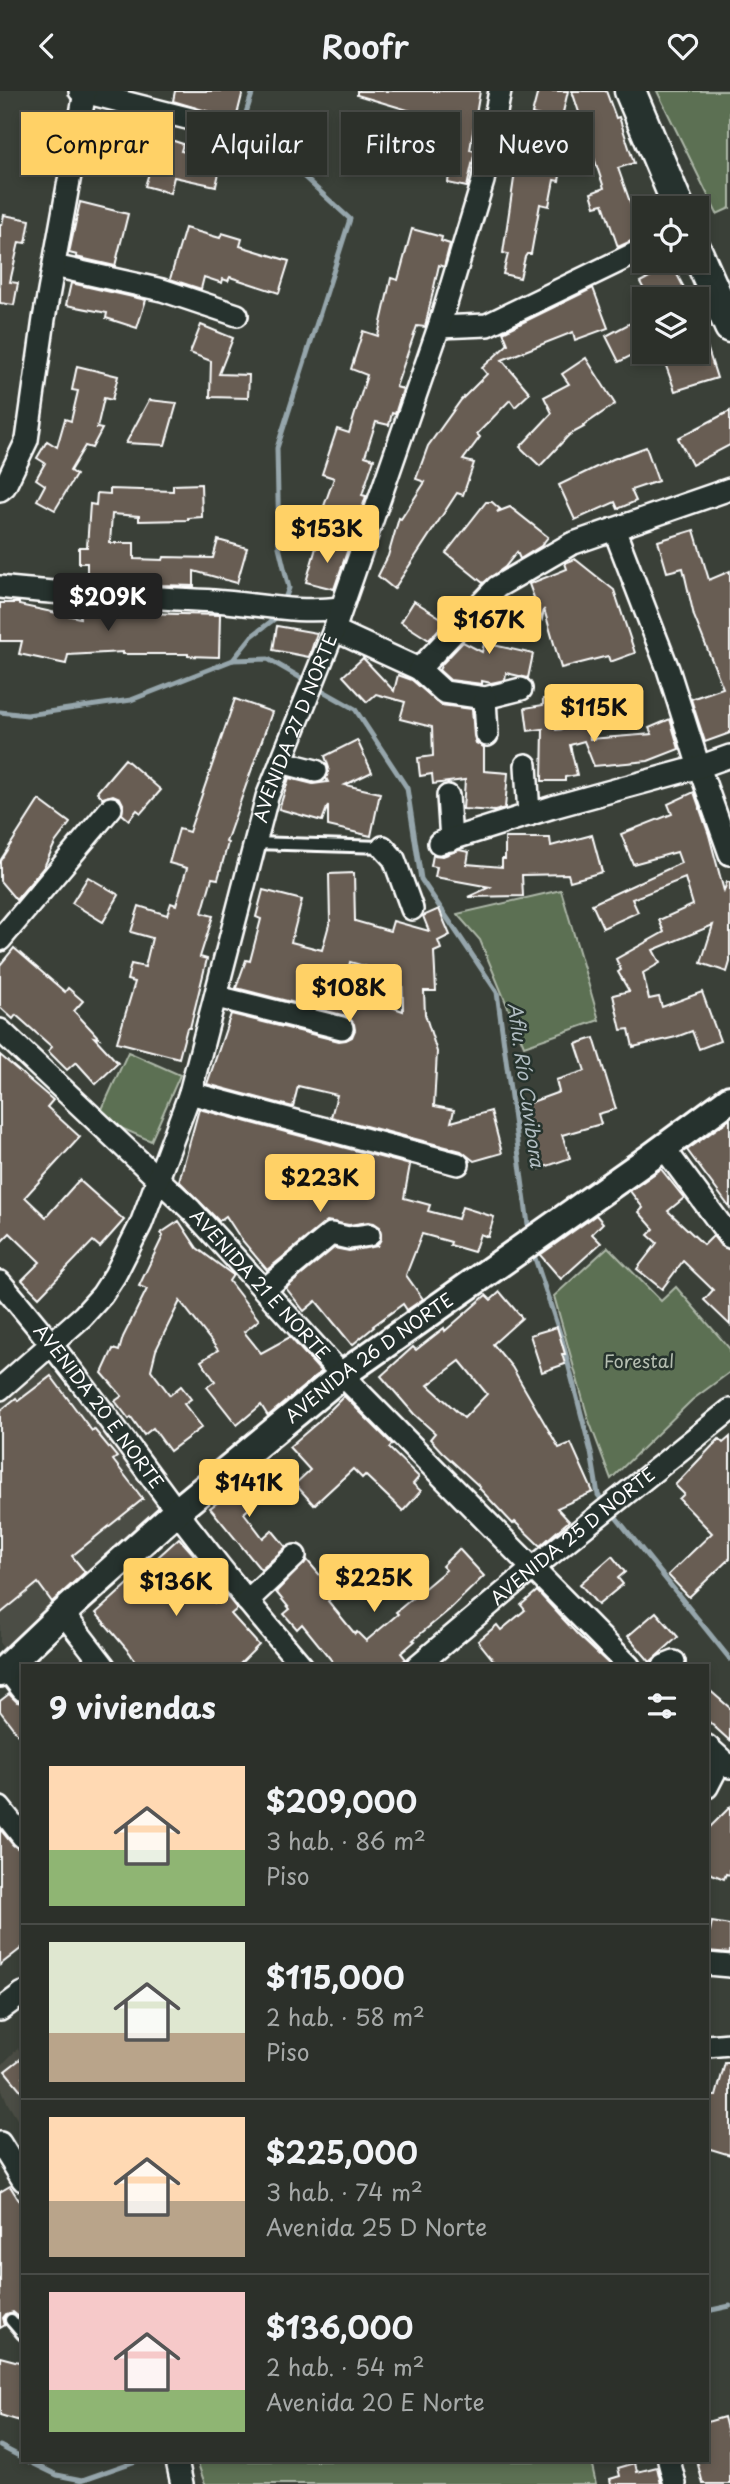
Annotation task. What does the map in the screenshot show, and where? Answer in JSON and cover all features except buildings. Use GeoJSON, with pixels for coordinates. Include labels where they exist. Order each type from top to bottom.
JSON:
{"type":"FeatureCollection","features":[{"type":"Feature","properties":{"kind":"main road"},"geometry":{"type":"LineString","coordinates":[[630,91],[674,196]]}},
{"type":"Feature","properties":{"kind":"main road"},"geometry":{"type":"LineString","coordinates":[[706,273],[730,327]]}},
{"type":"Feature","properties":{"kind":"street","name":"AVENIDA 27 D NORTE"},"geometry":{"type":"LineString","coordinates":[[0,1389],[83,1316],[102,1295],[141,1224],[190,1093],[267,797],[334,630],[439,327],[483,181],[500,91]]}},
{"type":"Feature","properties":{"kind":"street"},"geometry":{"type":"LineString","coordinates":[[0,490],[5,486],[27,440],[44,319],[83,92],[187,118]]}},
{"type":"Feature","properties":{"kind":"street"},"geometry":{"type":"LineString","coordinates":[[439,327],[487,325],[632,255]]}},
{"type":"Feature","properties":{"kind":"street"},"geometry":{"type":"LineString","coordinates":[[54,266],[162,290],[237,315]]}},
{"type":"Feature","properties":{"kind":"street"},"geometry":{"type":"LineString","coordinates":[[419,669],[497,587],[571,544],[730,489]]}},
{"type":"Feature","properties":{"kind":"street"},"geometry":{"type":"LineString","coordinates":[[614,529],[667,669],[730,854]]}},
{"type":"Feature","properties":{"kind":"street"},"geometry":{"type":"LineString","coordinates":[[0,587],[120,597],[214,601],[313,612],[341,608]]}},
{"type":"Feature","properties":{"kind":"street"},"geometry":{"type":"LineString","coordinates":[[334,630],[419,669],[444,692],[485,698],[521,689]]}},
{"type":"Feature","properties":{"kind":"street"},"geometry":{"type":"LineString","coordinates":[[485,698],[487,735]]}},
{"type":"Feature","properties":{"kind":"street"},"geometry":{"type":"LineString","coordinates":[[448,796],[445,842],[730,756]]}},
{"type":"Feature","properties":{"kind":"street"},"geometry":{"type":"LineString","coordinates":[[281,762],[316,771]]}},
{"type":"Feature","properties":{"kind":"street"},"geometry":{"type":"LineString","coordinates":[[526,765],[529,815]]}},
{"type":"Feature","properties":{"kind":"street"},"geometry":{"type":"LineString","coordinates":[[0,940],[111,808]]}},
{"type":"Feature","properties":{"kind":"street"},"geometry":{"type":"LineString","coordinates":[[383,847],[394,859],[412,909]]}},
{"type":"Feature","properties":{"kind":"street"},"geometry":{"type":"LineString","coordinates":[[217,997],[342,1028]]}},
{"type":"Feature","properties":{"kind":"street","name":"AVENIDA 21 E NORTE"},"geometry":{"type":"LineString","coordinates":[[0,1030],[159,1176],[342,1375],[627,1664]]}},
{"type":"Feature","properties":{"kind":"street"},"geometry":{"type":"LineString","coordinates":[[190,1093],[458,1164]]}},
{"type":"Feature","properties":{"kind":"street","name":"AVENIDA 26 D NORTE"},"geometry":{"type":"LineString","coordinates":[[3,1671],[177,1511],[342,1375],[730,1099]]}},
{"type":"Feature","properties":{"kind":"street"},"geometry":{"type":"LineString","coordinates":[[664,1148],[730,1237]]}},
{"type":"Feature","properties":{"kind":"street"},"geometry":{"type":"LineString","coordinates":[[265,1289],[331,1234],[348,1238],[369,1235]]}},
{"type":"Feature","properties":{"kind":"street","name":"AVENIDA 20 E NORTE"},"geometry":{"type":"LineString","coordinates":[[0,1282],[51,1342],[177,1511],[300,1664]]}},
{"type":"Feature","properties":{"kind":"street","name":"AVENIDA 25 D NORTE"},"geometry":{"type":"LineString","coordinates":[[419,1664],[531,1569],[730,1410]]}},
{"type":"Feature","properties":{"kind":"street"},"geometry":{"type":"LineString","coordinates":[[247,1601],[295,1556]]}},
{"type":"Feature","properties":{"kind":"street"},"geometry":{"type":"LineString","coordinates":[[63,1613],[102,1664]]}},
{"type":"Feature","properties":{"kind":"street"},"geometry":{"type":"LineString","coordinates":[[3,1671],[21,1688]]}},
{"type":"Feature","properties":{"kind":"street"},"geometry":{"type":"LineString","coordinates":[[709,1782],[719,1758]]}},
{"type":"Feature","properties":{"kind":"street"},"geometry":{"type":"LineString","coordinates":[[0,1808],[21,1834]]}},
{"type":"Feature","properties":{"kind":"street"},"geometry":{"type":"LineString","coordinates":[[709,1965],[730,1966]]}},
{"type":"Feature","properties":{"kind":"street"},"geometry":{"type":"LineString","coordinates":[[0,2010],[21,1994]]}},
{"type":"Feature","properties":{"kind":"street"},"geometry":{"type":"LineString","coordinates":[[709,2046],[730,2044]]}},
{"type":"Feature","properties":{"kind":"street"},"geometry":{"type":"LineString","coordinates":[[0,2143],[21,2177]]}},
{"type":"Feature","properties":{"kind":"street"},"geometry":{"type":"LineString","coordinates":[[669,2462],[675,2484]]}},
{"type":"Feature","properties":{"kind":"lane"},"geometry":{"type":"LineString","coordinates":[[254,843],[383,847]]}},
{"type":"Feature","properties":{"kind":"lane"},"geometry":{"type":"LineString","coordinates":[[11,2320],[21,2332]]}},
{"type":"Feature","properties":{"kind":"shaded area"},"geometry":{"type":"Polygon","coordinates":[[[49,1366],[169,1512],[10,1656],[0,1644],[0,1402],[33,1371],[49,1366]]]}},
{"type":"Feature","properties":{"kind":"shaded area"},"geometry":{"type":"Polygon","coordinates":[[[18,2048],[21,2052],[21,2126],[0,2085],[0,2067],[18,2048]]]}},
{"type":"Feature","properties":{"kind":"green space"},"geometry":{"type":"Polygon","coordinates":[[[657,91],[730,91],[730,208],[717,214],[657,91]]]}},
{"type":"Feature","properties":{"kind":"green space"},"geometry":{"type":"Polygon","coordinates":[[[561,890],[599,1020],[524,1046],[480,940],[457,914],[561,890]]]}},
{"type":"Feature","properties":{"kind":"green space"},"geometry":{"type":"Polygon","coordinates":[[[128,1052],[180,1075],[151,1141],[98,1118],[128,1052]]]}},
{"type":"Feature","properties":{"kind":"green space","name":"Forestal"},"geometry":{"type":"Polygon","coordinates":[[[608,1247],[661,1301],[676,1287],[730,1349],[730,1372],[692,1400],[611,1479],[588,1418],[554,1296],[608,1247]]]}},
{"type":"Feature","properties":{"kind":"green space"},"geometry":{"type":"Polygon","coordinates":[[[197,2462],[591,2462],[596,2484],[205,2484],[197,2462]]]}},
{"type":"Feature","properties":{"kind":"waterway"},"geometry":{"type":"LineString","coordinates":[[253,91],[245,116],[253,146],[291,165],[350,219],[277,448],[279,547],[289,588],[283,604]]}},
{"type":"Feature","properties":{"kind":"waterway"},"geometry":{"type":"LineString","coordinates":[[233,660],[252,636],[279,613]]}},
{"type":"Feature","properties":{"kind":"waterway","name":"Aflu. Río Cuvibora"},"geometry":{"type":"LineString","coordinates":[[0,712],[27,715],[131,700],[233,660],[268,659],[308,682]]}},
{"type":"Feature","properties":{"kind":"waterway","name":"Aflu. Río Cuvibora"},"geometry":{"type":"LineString","coordinates":[[316,687],[355,709],[407,788],[421,879],[497,992],[529,1232]]}},
{"type":"Feature","properties":{"kind":"waterway","name":"Aflu. Río Cuvibora"},"geometry":{"type":"LineString","coordinates":[[533,1252],[562,1340],[591,1452],[598,1495],[605,1504]]}},
{"type":"Feature","properties":{"kind":"waterway","name":"Aflu. Río Cuvibora"},"geometry":{"type":"LineString","coordinates":[[611,1511],[730,1659]]}},
{"type":"Feature","properties":{"kind":"waterway"},"geometry":{"type":"LineString","coordinates":[[709,2311],[730,2306]]}},
{"type":"Feature","properties":{"kind":"waterway"},"geometry":{"type":"LineString","coordinates":[[0,2446],[21,2457]]}},
{"type":"Feature","properties":{"kind":"waterway"},"geometry":{"type":"LineString","coordinates":[[30,2462],[57,2475],[82,2480],[133,2462]]}}]}
